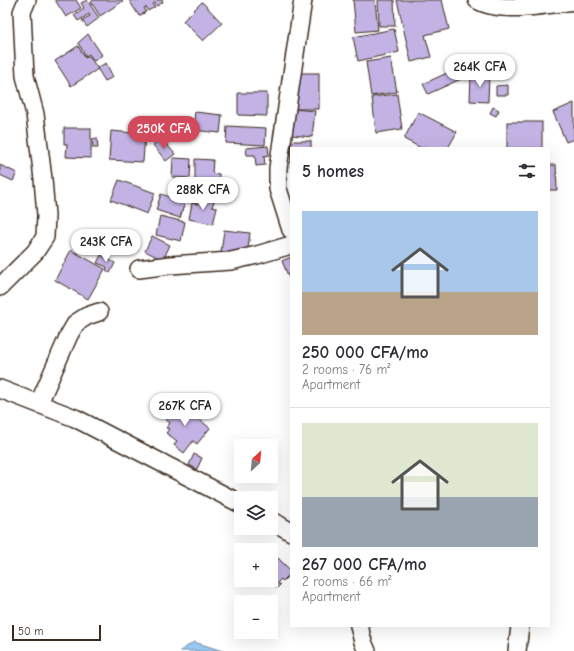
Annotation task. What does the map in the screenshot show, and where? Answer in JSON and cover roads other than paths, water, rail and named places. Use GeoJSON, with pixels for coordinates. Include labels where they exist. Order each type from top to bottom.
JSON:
{"type":"FeatureCollection","features":[{"type":"Feature","properties":{"kind":"street"},"geometry":{"type":"LineString","coordinates":[[0,287],[35,252],[45,237],[45,200],[35,114],[25,76],[22,12],[26,0]]}},
{"type":"Feature","properties":{"kind":"street"},"geometry":{"type":"LineString","coordinates":[[290,227],[278,189],[278,168],[303,0]]}},
{"type":"Feature","properties":{"kind":"street"},"geometry":{"type":"LineString","coordinates":[[478,0],[503,8],[547,5],[574,1]]}},
{"type":"Feature","properties":{"kind":"street"},"geometry":{"type":"LineString","coordinates":[[139,269],[170,265],[231,261],[290,245]]}},
{"type":"Feature","properties":{"kind":"street"},"geometry":{"type":"LineString","coordinates":[[39,403],[69,335],[76,323],[99,312]]}},
{"type":"Feature","properties":{"kind":"street"},"geometry":{"type":"LineString","coordinates":[[0,389],[74,418],[234,500]]}},
{"type":"Feature","properties":{"kind":"street"},"geometry":{"type":"LineString","coordinates":[[278,524],[290,531]]}},
{"type":"Feature","properties":{"kind":"street"},"geometry":{"type":"LineString","coordinates":[[359,627],[367,651]]}},
{"type":"Feature","properties":{"kind":"street"},"geometry":{"type":"LineString","coordinates":[[517,651],[520,627]]}},
{"type":"Feature","properties":{"kind":"water"},"geometry":{"type":"Polygon","coordinates":[[[194,642],[223,651],[180,651],[194,642]]]}}]}
